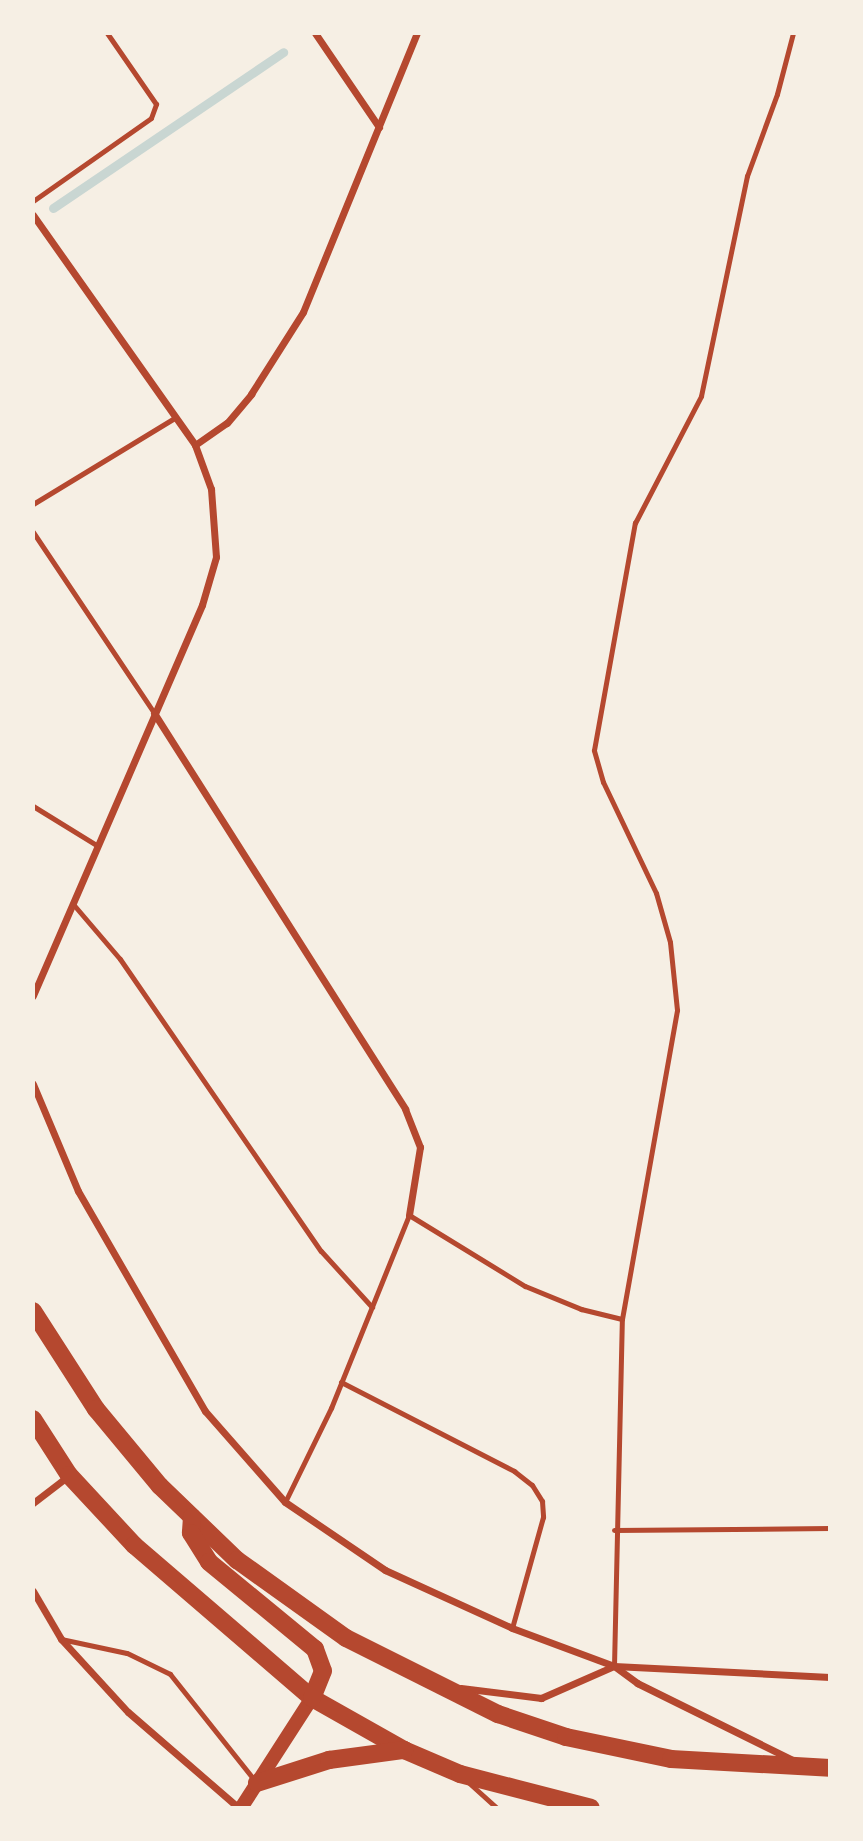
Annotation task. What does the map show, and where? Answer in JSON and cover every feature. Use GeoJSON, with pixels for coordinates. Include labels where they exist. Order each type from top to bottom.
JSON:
{"type":"FeatureCollection","features":[{"type":"Feature","properties":{"kind":"main road"},"geometry":{"type":"LineString","coordinates":[[33,1311],[96,1409],[160,1486],[237,1560],[346,1638],[432,1684],[498,1714],[566,1737],[671,1759],[830,1768]]}},
{"type":"Feature","properties":{"kind":"main road"},"geometry":{"type":"LineString","coordinates":[[33,1419],[69,1475],[134,1545],[312,1698],[404,1750],[460,1774],[592,1808]]}},
{"type":"Feature","properties":{"kind":"main road"},"geometry":{"type":"LineString","coordinates":[[192,1517],[191,1533],[209,1562],[315,1649],[323,1671],[312,1698],[240,1808]]}},
{"type":"Feature","properties":{"kind":"main road"},"geometry":{"type":"LineString","coordinates":[[257,1783],[329,1760],[404,1750]]}},
{"type":"Feature","properties":{"kind":"street"},"geometry":{"type":"LineString","coordinates":[[315,33],[379,127]]}},
{"type":"Feature","properties":{"kind":"street"},"geometry":{"type":"LineString","coordinates":[[195,445],[227,423],[285,344],[303,312],[417,33]]}},
{"type":"Feature","properties":{"kind":"street"},"geometry":{"type":"LineString","coordinates":[[33,215],[195,445],[211,489],[216,557],[202,605],[33,996]]}},
{"type":"Feature","properties":{"kind":"street"},"geometry":{"type":"LineString","coordinates":[[154,713],[405,1109],[420,1147],[409,1215]]}},
{"type":"Feature","properties":{"kind":"street"},"geometry":{"type":"LineString","coordinates":[[33,1084],[78,1191],[205,1411],[285,1502],[384,1570],[512,1628],[614,1666],[637,1683],[811,1768]]}},
{"type":"Feature","properties":{"kind":"street"},"geometry":{"type":"LineString","coordinates":[[33,1503],[69,1475]]}},
{"type":"Feature","properties":{"kind":"street"},"geometry":{"type":"LineString","coordinates":[[33,1591],[61,1639],[128,1712],[240,1808]]}},
{"type":"Feature","properties":{"kind":"street"},"geometry":{"type":"LineString","coordinates":[[432,1684],[541,1698],[614,1666],[830,1677]]}},
{"type":"Feature","properties":{"kind":"lane"},"geometry":{"type":"LineString","coordinates":[[33,201],[151,118],[156,104],[107,33]]}},
{"type":"Feature","properties":{"kind":"lane"},"geometry":{"type":"LineString","coordinates":[[614,1666],[614,1530],[622,1319],[677,1010],[670,942],[656,893],[603,782],[594,750],[635,523],[701,396],[747,176],[777,94],[793,33]]}},
{"type":"Feature","properties":{"kind":"lane"},"geometry":{"type":"LineString","coordinates":[[33,504],[176,417]]}},
{"type":"Feature","properties":{"kind":"lane"},"geometry":{"type":"LineString","coordinates":[[33,532],[154,713]]}},
{"type":"Feature","properties":{"kind":"lane"},"geometry":{"type":"LineString","coordinates":[[33,806],[98,846]]}},
{"type":"Feature","properties":{"kind":"lane"},"geometry":{"type":"LineString","coordinates":[[73,904],[120,959],[321,1251],[372,1307]]}},
{"type":"Feature","properties":{"kind":"lane"},"geometry":{"type":"LineString","coordinates":[[285,1502],[341,1382],[409,1215],[525,1286],[581,1309],[622,1319]]}},
{"type":"Feature","properties":{"kind":"lane"},"geometry":{"type":"LineString","coordinates":[[341,1382],[514,1471],[532,1485],[542,1501],[543,1517],[512,1628]]}},
{"type":"Feature","properties":{"kind":"lane"},"geometry":{"type":"LineString","coordinates":[[614,1530],[830,1528]]}},
{"type":"Feature","properties":{"kind":"lane"},"geometry":{"type":"LineString","coordinates":[[61,1639],[148,1660],[170,1674],[257,1783]]}},
{"type":"Feature","properties":{"kind":"lane"},"geometry":{"type":"LineString","coordinates":[[460,1774],[497,1808]]}},
{"type":"Feature","properties":{"kind":"waterway"},"geometry":{"type":"LineString","coordinates":[[53,208],[283,52]]}}]}
